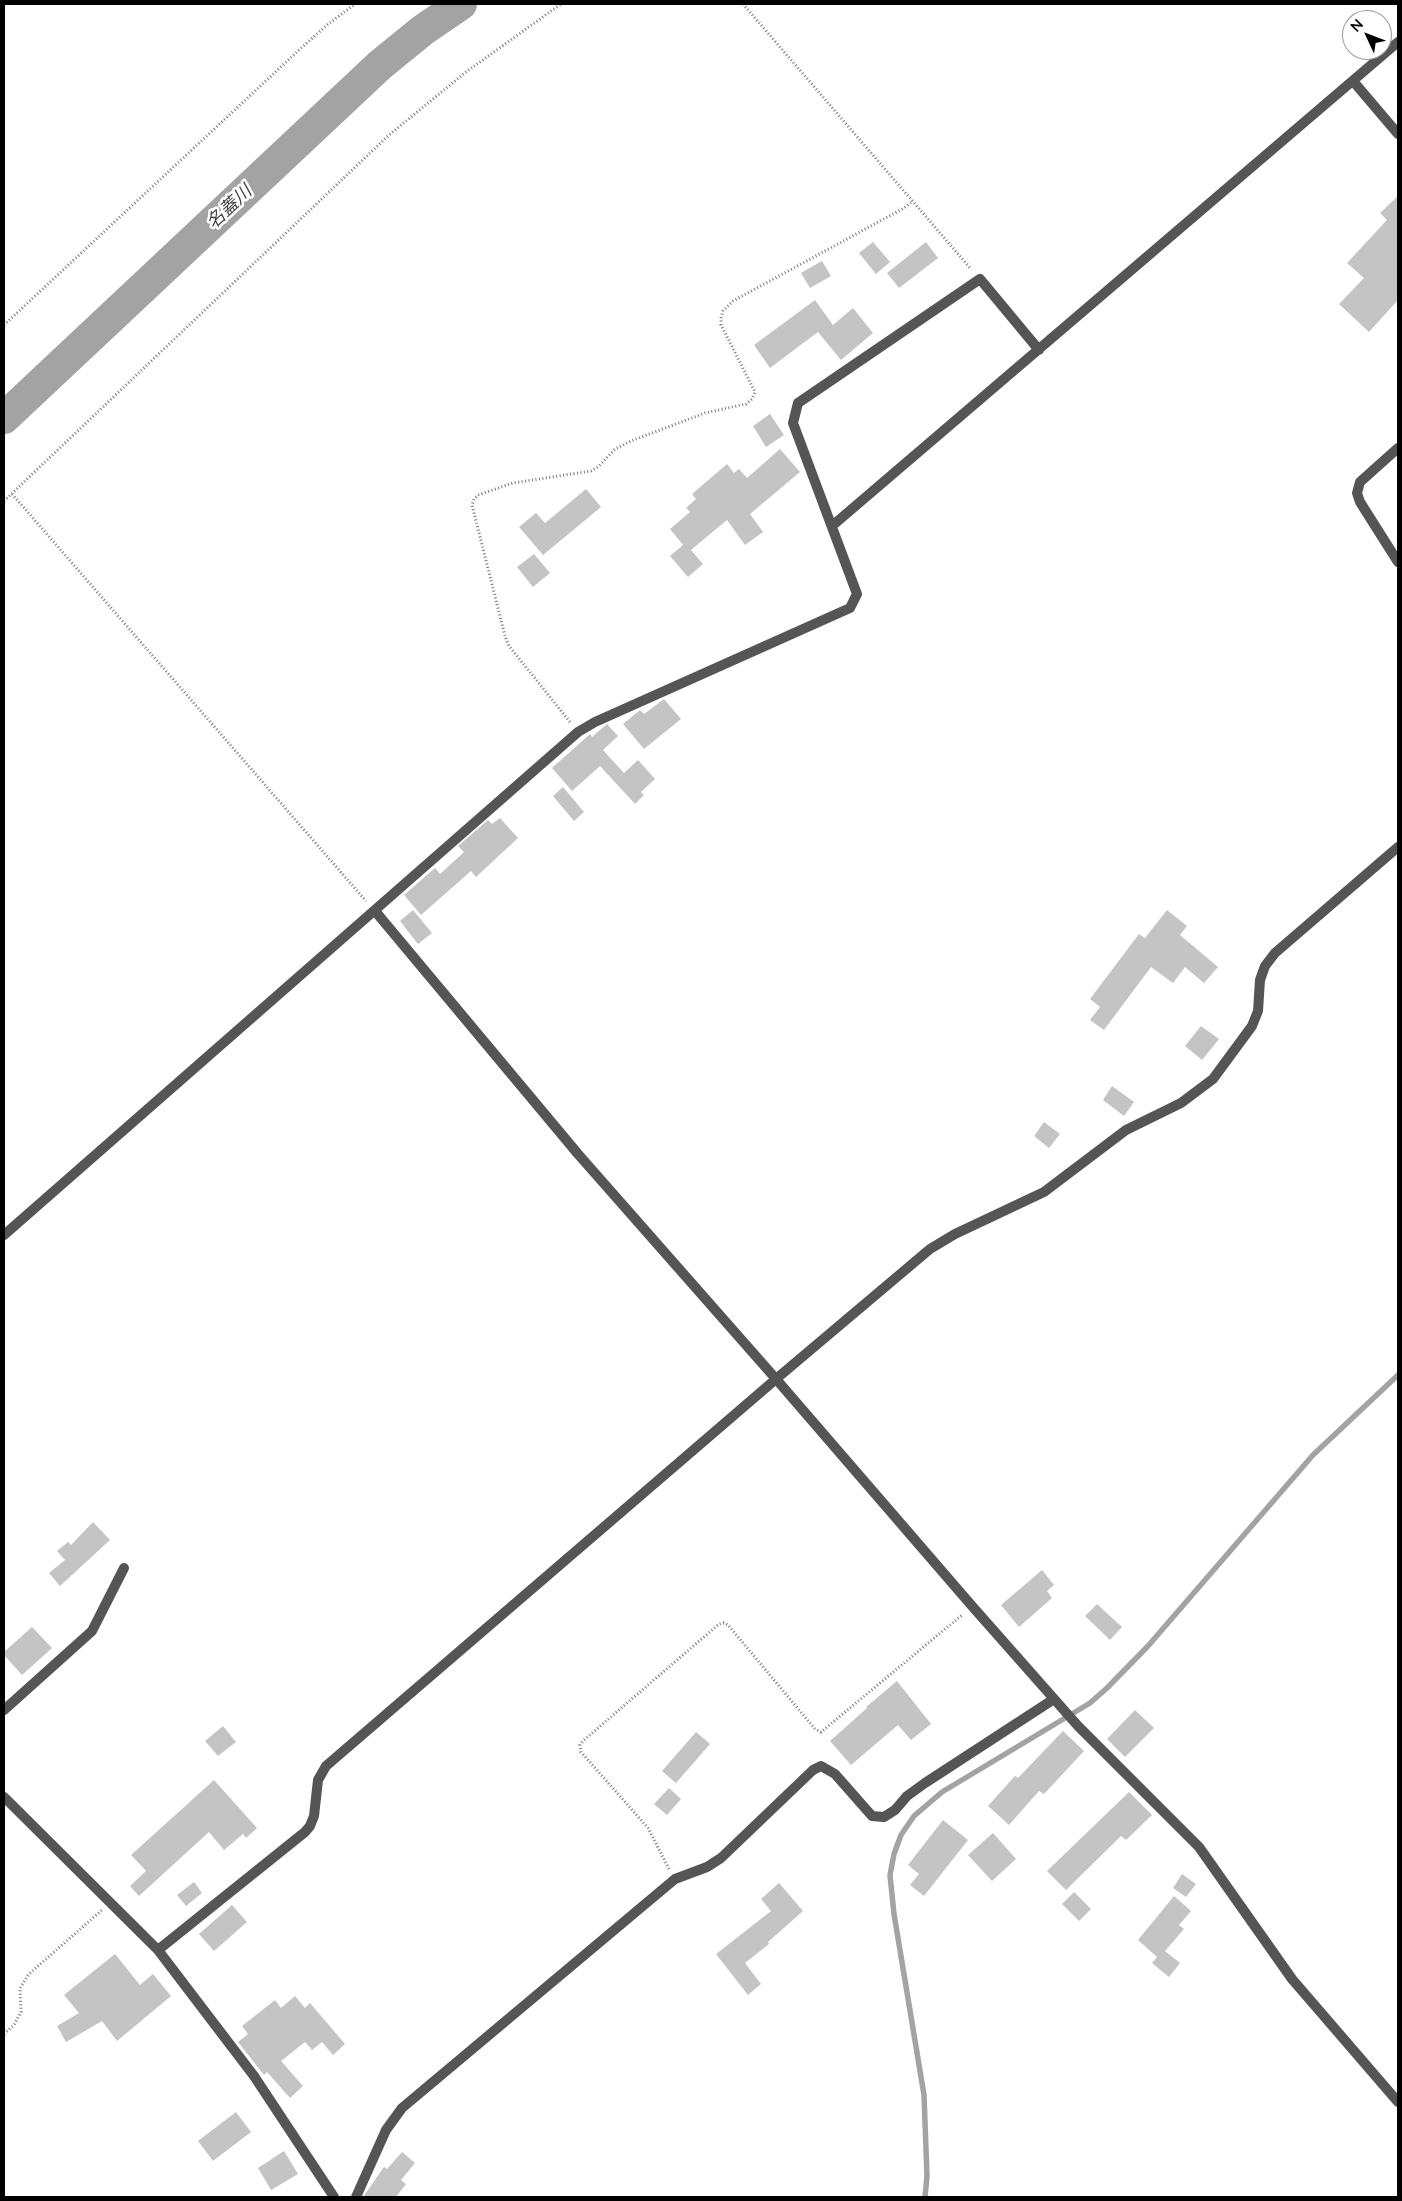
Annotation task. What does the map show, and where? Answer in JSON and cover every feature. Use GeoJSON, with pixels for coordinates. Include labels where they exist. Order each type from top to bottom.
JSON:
{"type":"FeatureCollection","features":[{"type":"Feature","properties":{"kind":"street"},"geometry":{"type":"LineString","coordinates":[[832,526],[1398,42]]}},
{"type":"Feature","properties":{"kind":"street"},"geometry":{"type":"LineString","coordinates":[[1353,81],[1398,134]]}},
{"type":"Feature","properties":{"kind":"street"},"geometry":{"type":"LineString","coordinates":[[4,1235],[578,732],[595,722],[850,608],[857,594],[793,423],[798,403],[980,279],[1039,350]]}},
{"type":"Feature","properties":{"kind":"street"},"geometry":{"type":"LineString","coordinates":[[1398,448],[1360,482],[1357,493],[1360,502],[1398,562]]}},
{"type":"Feature","properties":{"kind":"street"},"geometry":{"type":"LineString","coordinates":[[158,1950],[305,1832],[314,1816],[318,1780],[326,1766],[930,1249],[955,1234],[1044,1192],[1126,1130],[1181,1103],[1213,1080],[1252,1026],[1258,1011],[1260,980],[1265,966],[1275,953],[1398,847]]}},
{"type":"Feature","properties":{"kind":"street"},"geometry":{"type":"LineString","coordinates":[[375,910],[578,1154],[1066,1713],[1199,1847],[1292,1979],[1398,2102]]}},
{"type":"Feature","properties":{"kind":"street"},"geometry":{"type":"LineString","coordinates":[[4,1710],[92,1632],[124,1568]]}},
{"type":"Feature","properties":{"kind":"street"},"geometry":{"type":"LineString","coordinates":[[356,2197],[386,2130],[402,2108],[675,1879],[708,1867],[721,1858],[813,1770],[821,1766],[835,1774],[872,1816],[884,1817],[895,1810],[907,1796],[925,1782],[1054,1699]]}},
{"type":"Feature","properties":{"kind":"street"},"geometry":{"type":"LineString","coordinates":[[4,1797],[112,1902],[158,1950],[254,2076],[334,2197]]}},
{"type":"Feature","properties":{"kind":"path"},"geometry":{"type":"LineString","coordinates":[[4,325],[299,50],[327,25],[355,4]]}},
{"type":"Feature","properties":{"kind":"path"},"geometry":{"type":"LineString","coordinates":[[4,501],[389,135],[466,72],[561,4]]}},
{"type":"Feature","properties":{"kind":"path"},"geometry":{"type":"LineString","coordinates":[[743,4],[980,279]]}},
{"type":"Feature","properties":{"kind":"path"},"geometry":{"type":"LineString","coordinates":[[578,732],[510,646],[505,636],[472,505],[474,499],[478,495],[513,483],[591,471],[598,467],[615,449],[631,441],[705,413],[746,404],[752,399],[755,392],[721,325],[720,318],[723,311],[733,301],[904,208],[913,201]]}},
{"type":"Feature","properties":{"kind":"path"},"geometry":{"type":"LineString","coordinates":[[12,494],[375,910]]}},
{"type":"Feature","properties":{"kind":"path"},"geometry":{"type":"LineString","coordinates":[[675,1879],[648,1828],[581,1752],[580,1745],[583,1741],[719,1624],[724,1623],[815,1729],[821,1732],[972,1606]]}},
{"type":"Feature","properties":{"kind":"path"},"geometry":{"type":"LineString","coordinates":[[4,2034],[14,2025],[21,2012],[20,1988],[29,1974],[112,1902]]}},
{"type":"Feature","properties":{"kind":"building"},"geometry":{"type":"Polygon","coordinates":[[[1398,196],[1398,300],[1369,332],[1339,304],[1364,278],[1347,263],[1387,220],[1380,213],[1398,196]]]}},
{"type":"Feature","properties":{"kind":"building"},"geometry":{"type":"Polygon","coordinates":[[[873,242],[890,262],[876,274],[859,253],[873,242]]]}},
{"type":"Feature","properties":{"kind":"building"},"geometry":{"type":"Polygon","coordinates":[[[926,242],[938,258],[899,288],[887,273],[926,242]]]}},
{"type":"Feature","properties":{"kind":"building"},"geometry":{"type":"Polygon","coordinates":[[[822,261],[831,276],[810,288],[801,273],[822,261]]]}},
{"type":"Feature","properties":{"kind":"building"},"geometry":{"type":"Polygon","coordinates":[[[815,300],[833,325],[853,308],[873,333],[841,360],[818,332],[770,368],[754,345],[815,300]]]}},
{"type":"Feature","properties":{"kind":"building"},"geometry":{"type":"Polygon","coordinates":[[[770,414],[784,435],[766,447],[753,426],[770,414]]]}},
{"type":"Feature","properties":{"kind":"building"},"geometry":{"type":"Polygon","coordinates":[[[780,449],[800,472],[750,514],[763,532],[745,545],[727,520],[691,550],[703,564],[688,577],[670,556],[683,545],[670,529],[690,512],[686,508],[696,499],[692,494],[727,464],[734,473],[739,469],[747,478],[780,449]]]}},
{"type":"Feature","properties":{"kind":"building"},"geometry":{"type":"Polygon","coordinates":[[[586,489],[601,507],[543,555],[519,527],[536,513],[545,523],[586,489]]]}},
{"type":"Feature","properties":{"kind":"building"},"geometry":{"type":"Polygon","coordinates":[[[534,554],[550,573],[533,587],[517,567],[534,554]]]}},
{"type":"Feature","properties":{"kind":"building"},"geometry":{"type":"Polygon","coordinates":[[[664,699],[681,719],[644,749],[623,724],[640,710],[644,714],[664,699]]]}},
{"type":"Feature","properties":{"kind":"building"},"geometry":{"type":"Polygon","coordinates":[[[607,724],[618,736],[603,750],[624,773],[638,760],[655,779],[641,792],[644,795],[635,804],[600,766],[572,791],[552,768],[590,734],[592,737],[607,724]]]}},
{"type":"Feature","properties":{"kind":"building"},"geometry":{"type":"Polygon","coordinates":[[[563,787],[584,812],[574,821],[553,796],[563,787]]]}},
{"type":"Feature","properties":{"kind":"building"},"geometry":{"type":"Polygon","coordinates":[[[500,818],[518,838],[476,877],[471,871],[421,915],[404,895],[435,868],[440,874],[464,852],[458,846],[488,820],[492,824],[500,818]]]}},
{"type":"Feature","properties":{"kind":"building"},"geometry":{"type":"Polygon","coordinates":[[[413,910],[432,933],[418,944],[400,921],[413,910]]]}},
{"type":"Feature","properties":{"kind":"building"},"geometry":{"type":"Polygon","coordinates":[[[1167,910],[1187,926],[1180,935],[1218,967],[1204,983],[1185,967],[1173,983],[1151,967],[1104,1030],[1090,1020],[1100,1007],[1090,999],[1139,934],[1145,938],[1167,910]]]}},
{"type":"Feature","properties":{"kind":"building"},"geometry":{"type":"Polygon","coordinates":[[[1201,1026],[1219,1039],[1202,1060],[1185,1046],[1201,1026]]]}},
{"type":"Feature","properties":{"kind":"building"},"geometry":{"type":"Polygon","coordinates":[[[1112,1086],[1134,1102],[1124,1116],[1103,1100],[1112,1086]]]}},
{"type":"Feature","properties":{"kind":"building"},"geometry":{"type":"Polygon","coordinates":[[[1044,1122],[1060,1134],[1049,1148],[1034,1136],[1044,1122]]]}},
{"type":"Feature","properties":{"kind":"building"},"geometry":{"type":"Polygon","coordinates":[[[93,1522],[110,1540],[60,1586],[49,1573],[65,1560],[57,1551],[68,1542],[71,1545],[93,1522]]]}},
{"type":"Feature","properties":{"kind":"building"},"geometry":{"type":"Polygon","coordinates":[[[1042,1570],[1054,1585],[1047,1591],[1052,1598],[1019,1627],[1001,1605],[1042,1570]]]}},
{"type":"Feature","properties":{"kind":"building"},"geometry":{"type":"Polygon","coordinates":[[[1097,1604],[1122,1627],[1110,1640],[1085,1616],[1097,1604]]]}},
{"type":"Feature","properties":{"kind":"building"},"geometry":{"type":"Polygon","coordinates":[[[32,1627],[52,1648],[22,1675],[4,1655],[4,1652],[32,1627]]]}},
{"type":"Feature","properties":{"kind":"building"},"geometry":{"type":"Polygon","coordinates":[[[897,1681],[931,1724],[911,1740],[898,1725],[851,1765],[830,1741],[897,1681]]]}},
{"type":"Feature","properties":{"kind":"building"},"geometry":{"type":"Polygon","coordinates":[[[1135,1710],[1154,1728],[1125,1757],[1107,1739],[1135,1710]]]}},
{"type":"Feature","properties":{"kind":"building"},"geometry":{"type":"Polygon","coordinates":[[[223,1726],[236,1742],[218,1756],[205,1741],[223,1726]]]}},
{"type":"Feature","properties":{"kind":"building"},"geometry":{"type":"Polygon","coordinates":[[[1063,1731],[1084,1751],[1044,1794],[1039,1791],[1009,1825],[988,1806],[1015,1776],[1018,1778],[1063,1731]]]}},
{"type":"Feature","properties":{"kind":"building"},"geometry":{"type":"Polygon","coordinates":[[[696,1732],[710,1744],[676,1783],[662,1771],[696,1732]]]}},
{"type":"Feature","properties":{"kind":"building"},"geometry":{"type":"Polygon","coordinates":[[[214,1780],[257,1828],[246,1838],[243,1834],[224,1850],[209,1832],[139,1896],[130,1886],[146,1871],[131,1855],[214,1780]]]}},
{"type":"Feature","properties":{"kind":"building"},"geometry":{"type":"Polygon","coordinates":[[[669,1788],[681,1799],[667,1815],[654,1804],[669,1788]]]}},
{"type":"Feature","properties":{"kind":"building"},"geometry":{"type":"Polygon","coordinates":[[[1129,1792],[1152,1815],[1126,1840],[1121,1836],[1066,1890],[1047,1871],[1129,1792]]]}},
{"type":"Feature","properties":{"kind":"building"},"geometry":{"type":"Polygon","coordinates":[[[943,1820],[968,1840],[924,1896],[910,1885],[919,1874],[908,1865],[943,1820]]]}},
{"type":"Feature","properties":{"kind":"building"},"geometry":{"type":"Polygon","coordinates":[[[993,1833],[1016,1859],[992,1881],[968,1855],[993,1833]]]}},
{"type":"Feature","properties":{"kind":"building"},"geometry":{"type":"Polygon","coordinates":[[[1182,1874],[1196,1884],[1186,1897],[1173,1888],[1182,1874]]]}},
{"type":"Feature","properties":{"kind":"building"},"geometry":{"type":"Polygon","coordinates":[[[194,1882],[202,1893],[186,1906],[177,1895],[194,1882]]]}},
{"type":"Feature","properties":{"kind":"building"},"geometry":{"type":"Polygon","coordinates":[[[779,1883],[803,1911],[768,1942],[769,1944],[745,1963],[761,1984],[748,1995],[716,1954],[771,1911],[761,1899],[779,1883]]]}},
{"type":"Feature","properties":{"kind":"building"},"geometry":{"type":"Polygon","coordinates":[[[1074,1892],[1091,1909],[1079,1921],[1062,1904],[1074,1892]]]}},
{"type":"Feature","properties":{"kind":"building"},"geometry":{"type":"Polygon","coordinates":[[[1174,1896],[1191,1911],[1179,1925],[1184,1929],[1165,1951],[1180,1963],[1169,1977],[1152,1963],[1157,1957],[1138,1940],[1174,1896]]]}},
{"type":"Feature","properties":{"kind":"building"},"geometry":{"type":"Polygon","coordinates":[[[232,1905],[247,1922],[214,1951],[199,1934],[232,1905]]]}},
{"type":"Feature","properties":{"kind":"building"},"geometry":{"type":"Polygon","coordinates":[[[115,1954],[140,1985],[153,1974],[171,1996],[117,2041],[102,2021],[66,2042],[57,2026],[79,2013],[64,1995],[115,1954]]]}},
{"type":"Feature","properties":{"kind":"building"},"geometry":{"type":"Polygon","coordinates":[[[295,1996],[305,2008],[310,2003],[345,2044],[333,2055],[322,2042],[312,2050],[305,2042],[281,2061],[303,2086],[290,2098],[267,2072],[264,2075],[238,2042],[248,2034],[242,2026],[275,2000],[281,2008],[295,1996]]]}},
{"type":"Feature","properties":{"kind":"building"},"geometry":{"type":"Polygon","coordinates":[[[236,2112],[251,2132],[213,2161],[198,2141],[236,2112]]]}},
{"type":"Feature","properties":{"kind":"building"},"geometry":{"type":"Polygon","coordinates":[[[284,2151],[298,2174],[271,2190],[258,2168],[284,2151]]]}},
{"type":"Feature","properties":{"kind":"building"},"geometry":{"type":"Polygon","coordinates":[[[402,2152],[415,2163],[401,2180],[406,2184],[396,2197],[363,2197],[384,2167],[387,2169],[402,2152]]]}},
{"type":"Feature","properties":{"kind":"waterway","name":"名蓋川"},"geometry":{"type":"LineString","coordinates":[[4,418],[380,65],[423,30],[461,4]]}},
{"type":"Feature","properties":{"kind":"waterway"},"geometry":{"type":"LineString","coordinates":[[925,2197],[927,2176],[924,2095],[894,1914],[890,1875],[894,1854],[901,1835],[914,1816],[942,1792],[1090,1703],[1107,1688],[1148,1646],[1313,1455],[1398,1375]]}}]}
